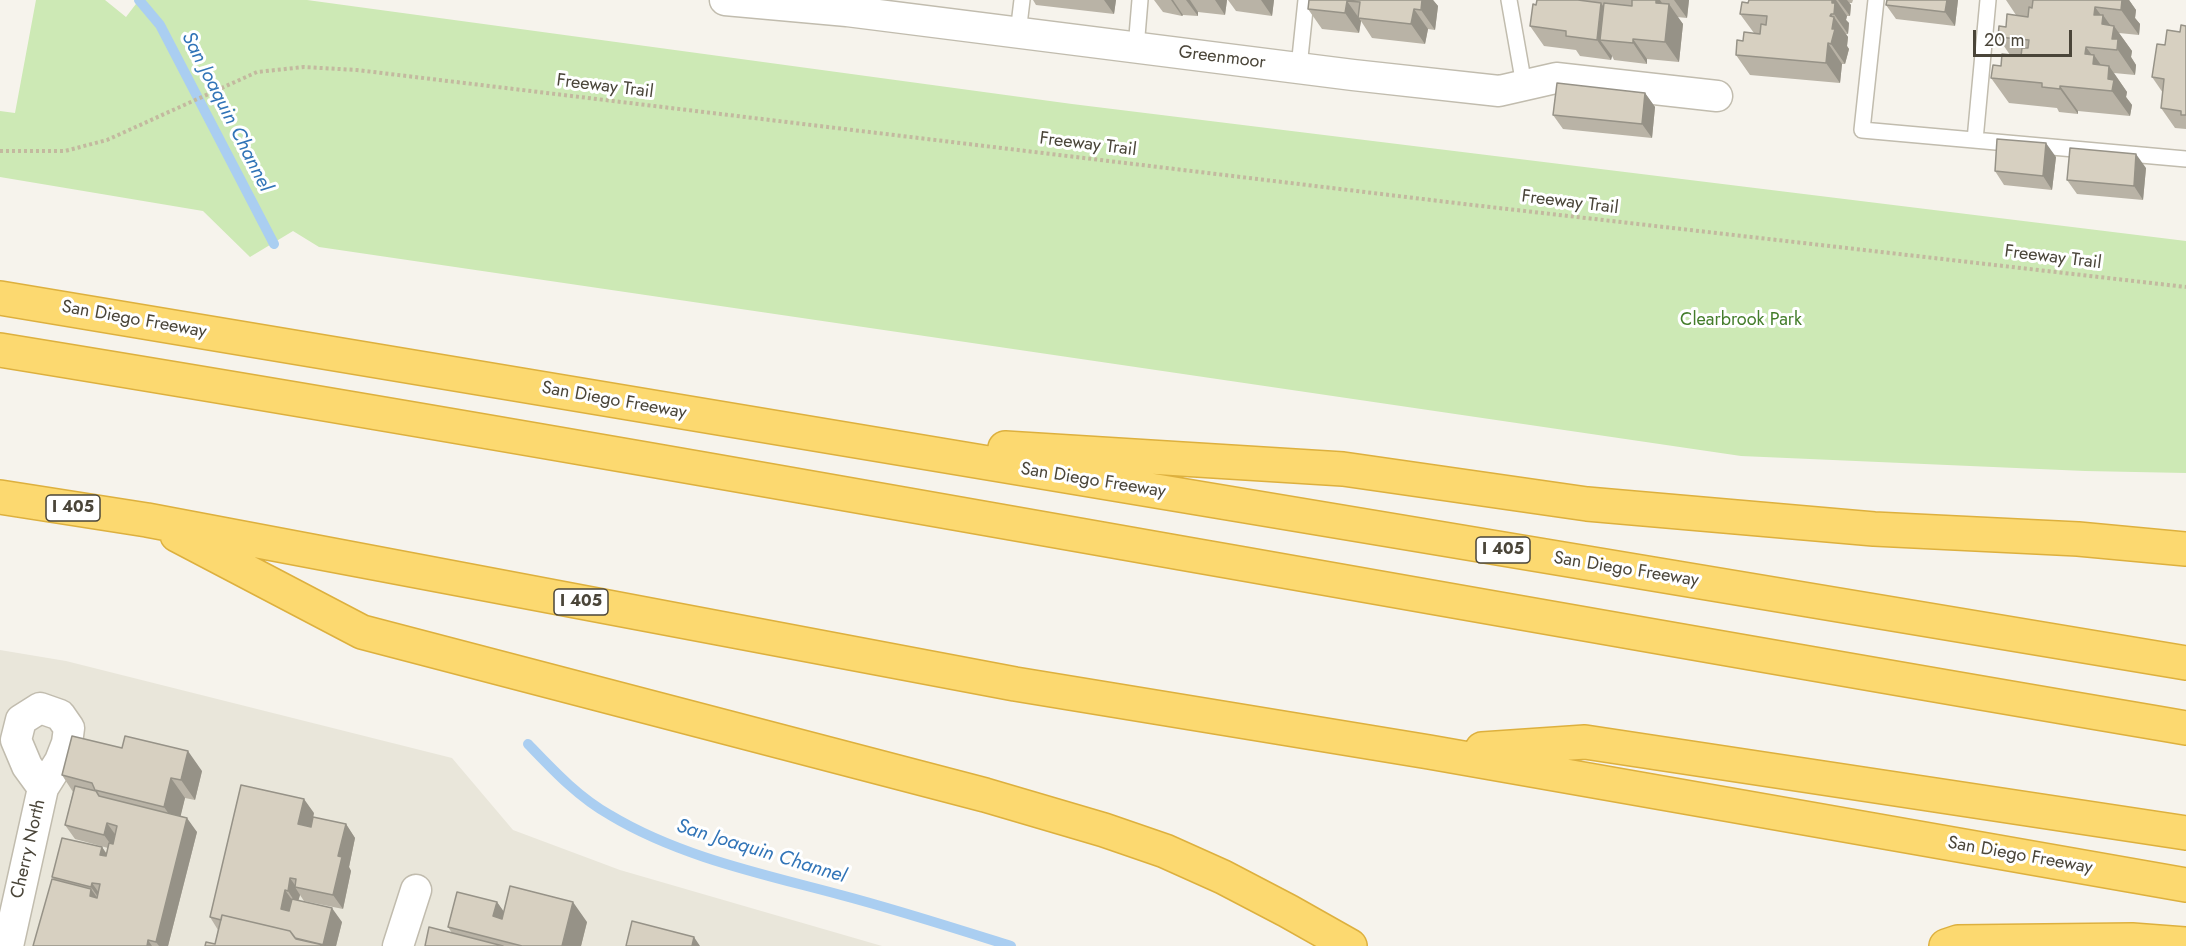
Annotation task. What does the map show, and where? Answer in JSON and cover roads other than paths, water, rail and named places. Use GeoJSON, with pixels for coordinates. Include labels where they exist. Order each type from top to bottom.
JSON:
{"type":"FeatureCollection","features":[{"type":"Feature","properties":{"kind":"highway","name":"San Diego Freeway"},"geometry":{"type":"LineString","coordinates":[[0,297],[819,436],[2186,663]]}},
{"type":"Feature","properties":{"kind":"highway"},"geometry":{"type":"LineString","coordinates":[[0,350],[403,416],[1864,674],[2186,728]]}},
{"type":"Feature","properties":{"kind":"highway"},"geometry":{"type":"LineString","coordinates":[[819,436],[1343,469],[1587,504],[1874,529],[2078,539],[2186,549]]}},
{"type":"Feature","properties":{"kind":"highway","name":"San Diego Freeway"},"geometry":{"type":"LineString","coordinates":[[0,497],[147,520],[1015,684],[1429,752],[2186,885]]}},
{"type":"Feature","properties":{"kind":"highway"},"geometry":{"type":"LineString","coordinates":[[147,520],[362,632],[962,789],[1104,830],[1164,851],[1223,878],[1288,910],[1350,946]]}},
{"type":"Feature","properties":{"kind":"highway","name":"San Diego Freeway"},"geometry":{"type":"LineString","coordinates":[[1429,752],[1585,742],[2186,833]]}},
{"type":"Feature","properties":{"kind":"highway"},"geometry":{"type":"LineString","coordinates":[[1946,946],[1958,942],[2132,940],[2186,944]]}},
{"type":"Feature","properties":{"kind":"street","name":"Greenmoor"},"geometry":{"type":"LineString","coordinates":[[725,0],[848,6],[1018,33],[1499,91],[1556,78],[1717,96]]}},
{"type":"Feature","properties":{"kind":"street","name":"Cherry North"},"geometry":{"type":"LineString","coordinates":[[8,946],[43,788]]}},
{"type":"Feature","properties":{"kind":"street"},"geometry":{"type":"LineString","coordinates":[[398,946],[416,890]]}},
{"type":"Feature","properties":{"kind":"lane"},"geometry":{"type":"LineString","coordinates":[[1018,33],[1022,0]]}},
{"type":"Feature","properties":{"kind":"lane"},"geometry":{"type":"LineString","coordinates":[[1136,48],[1140,0]]}},
{"type":"Feature","properties":{"kind":"lane"},"geometry":{"type":"LineString","coordinates":[[1299,67],[1306,0]]}},
{"type":"Feature","properties":{"kind":"lane"},"geometry":{"type":"LineString","coordinates":[[1509,0],[1524,85]]}},
{"type":"Feature","properties":{"kind":"lane"},"geometry":{"type":"LineString","coordinates":[[1876,0],[1862,130],[2186,159]]}},
{"type":"Feature","properties":{"kind":"lane"},"geometry":{"type":"LineString","coordinates":[[1975,140],[1988,0]]}},
{"type":"Feature","properties":{"kind":"waterway","name":"San Joaquin Channel"},"geometry":{"type":"LineString","coordinates":[[139,0],[160,25],[274,244]]}},
{"type":"Feature","properties":{"kind":"waterway","name":"San Joaquin Channel"},"geometry":{"type":"LineString","coordinates":[[528,744],[566,782],[598,808],[637,830],[665,842],[722,863],[884,907],[1011,946]]}},
{"type":"Feature","properties":{"kind":"park label","name":"Clearbrook Park"},"geometry":{"type":"Point","coordinates":[1741,321]}}]}
